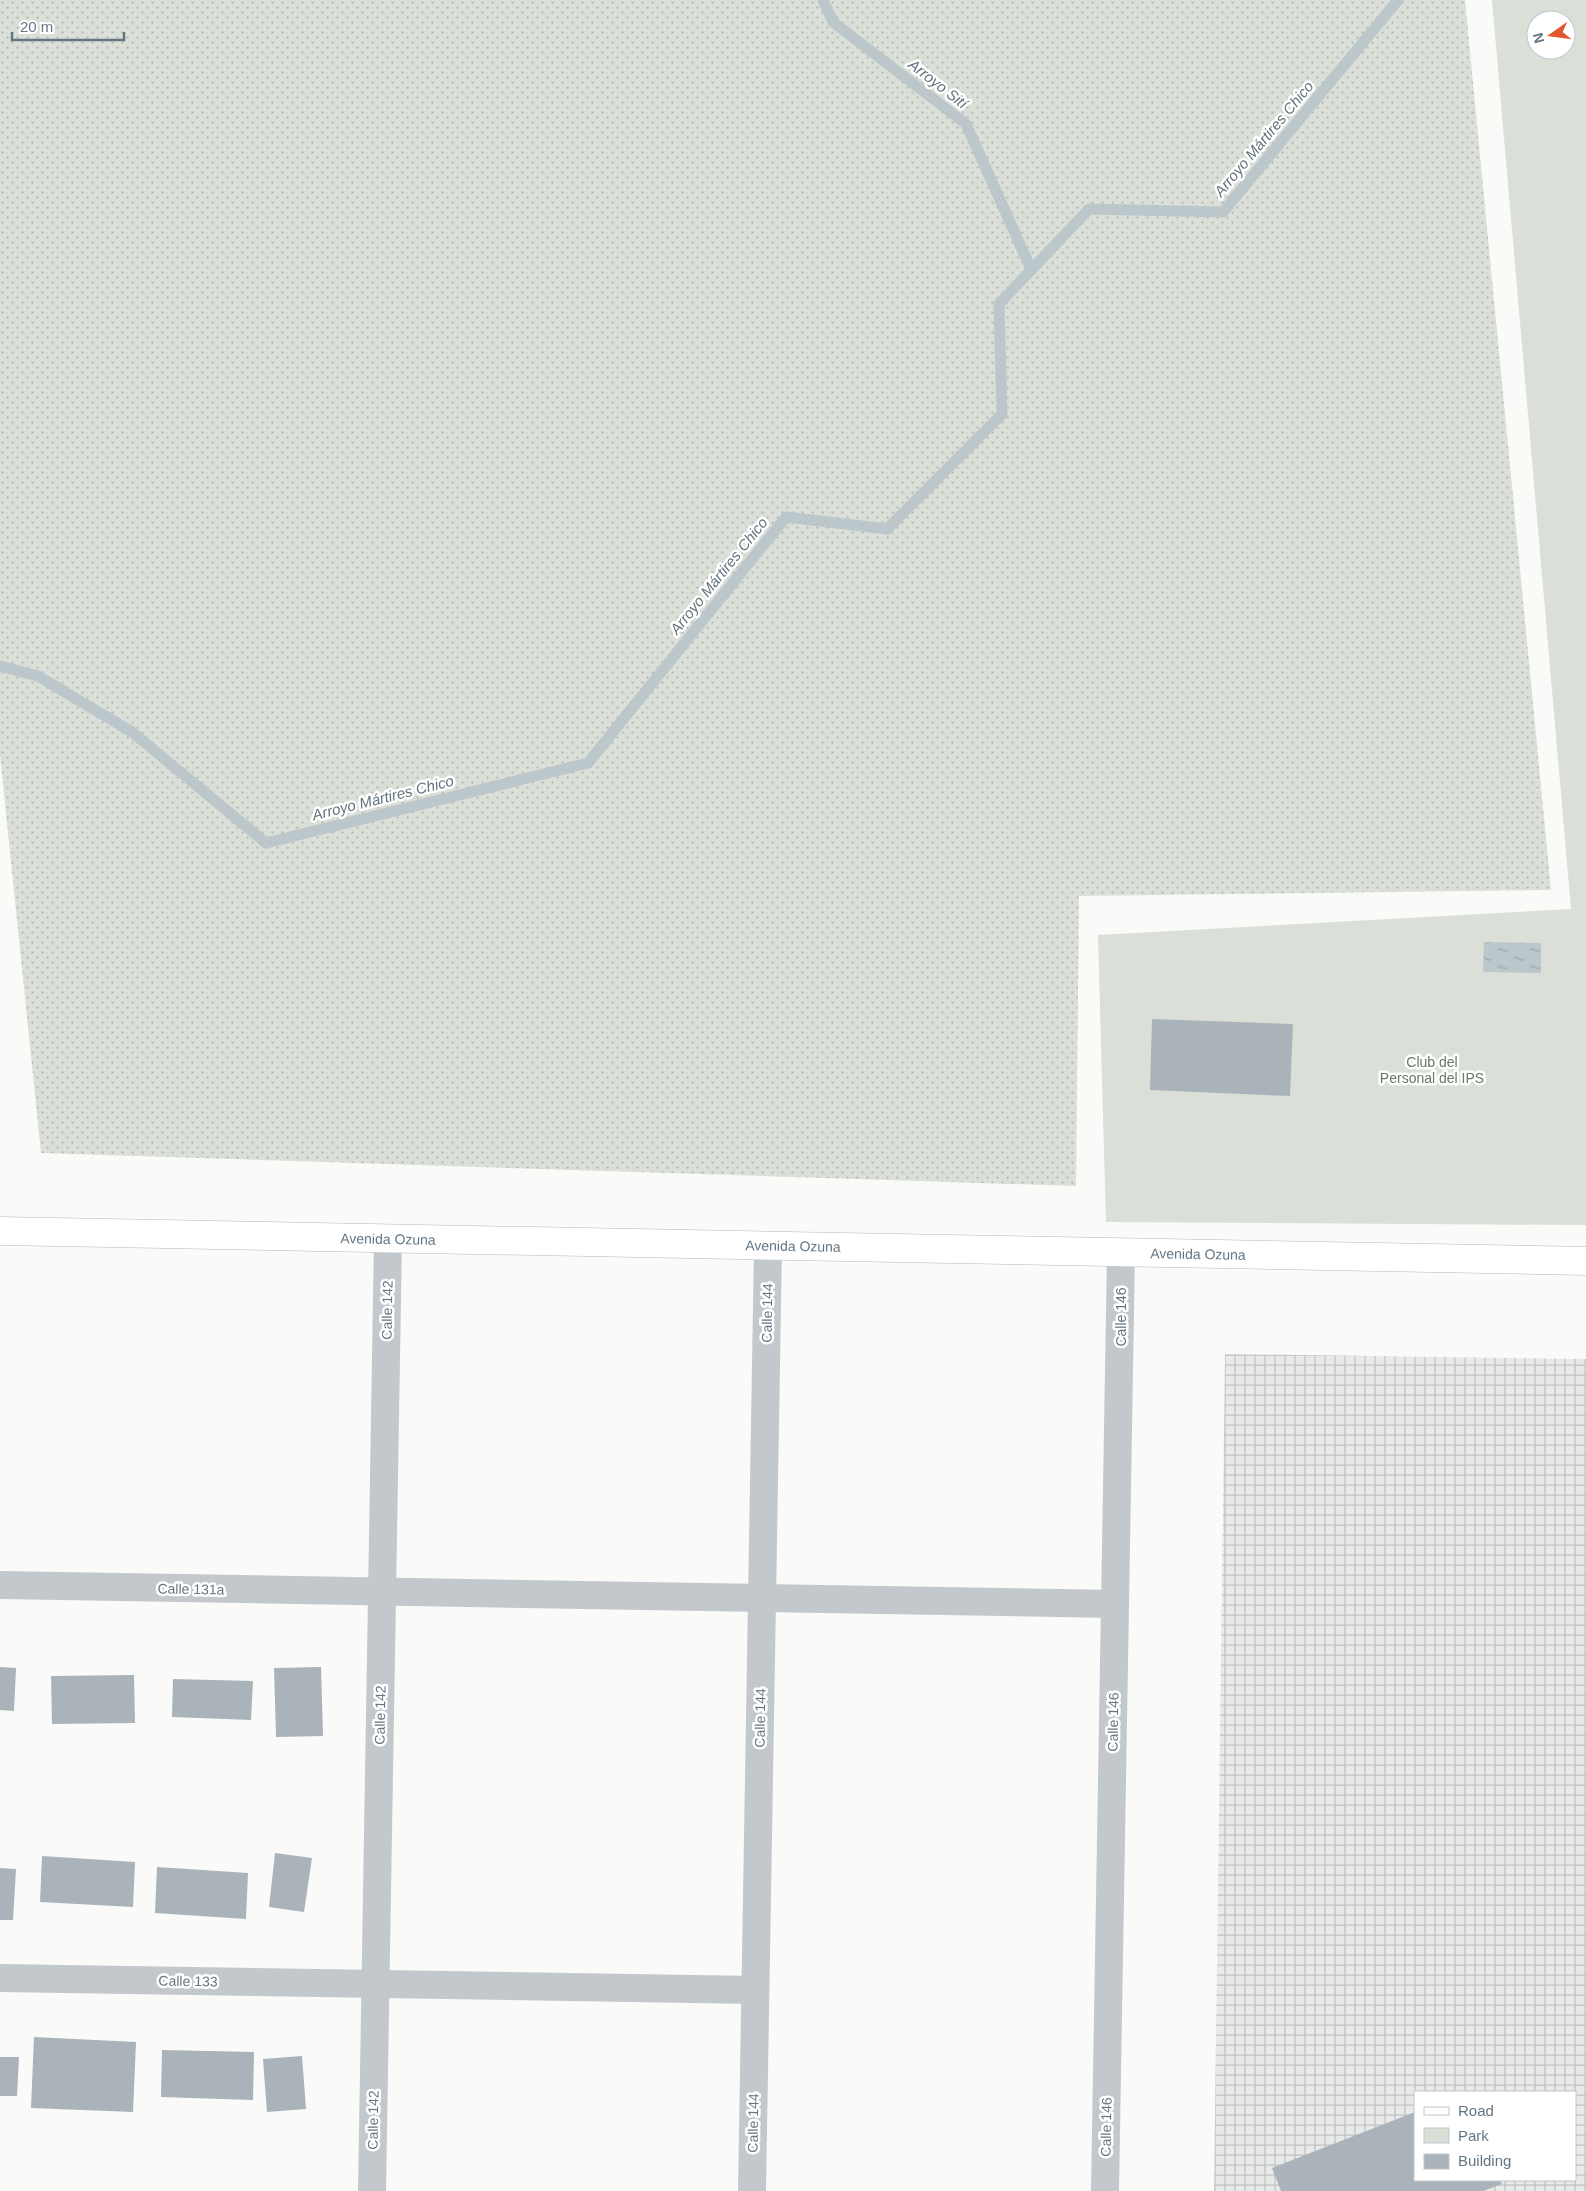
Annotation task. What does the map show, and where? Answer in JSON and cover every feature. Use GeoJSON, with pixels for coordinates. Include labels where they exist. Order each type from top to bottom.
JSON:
{"type":"FeatureCollection","features":[{"type":"Feature","properties":{"kind":"main road","name":"Avenida Ozuna"},"geometry":{"type":"LineString","coordinates":[[0,1231],[1586,1261]]}},
{"type":"Feature","properties":{"kind":"street","name":"Calle 142"},"geometry":{"type":"LineString","coordinates":[[372,2191],[388,1238]]}},
{"type":"Feature","properties":{"kind":"street","name":"Calle 144"},"geometry":{"type":"LineString","coordinates":[[752,2191],[768,1246]]}},
{"type":"Feature","properties":{"kind":"street","name":"Calle 146"},"geometry":{"type":"LineString","coordinates":[[1105,2191],[1121,1253]]}},
{"type":"Feature","properties":{"kind":"street","name":"Calle 131a"},"geometry":{"type":"LineString","coordinates":[[0,1585],[1115,1604]]}},
{"type":"Feature","properties":{"kind":"street","name":"Calle 133"},"geometry":{"type":"LineString","coordinates":[[0,1978],[755,1990]]}},
{"type":"Feature","properties":{"kind":"shaded area"},"geometry":{"type":"Polygon","coordinates":[[[1225,1354],[1586,1359],[1586,2191],[1214,2191],[1225,1354]]]}},
{"type":"Feature","properties":{"kind":"green space"},"geometry":{"type":"Polygon","coordinates":[[[0,0],[1465,0],[1551,890],[1079,896],[1076,1186],[41,1153],[0,755],[0,0]]]}},
{"type":"Feature","properties":{"kind":"green space","name":"Club del Personal del IPS"},"geometry":{"type":"Polygon","coordinates":[[[1492,0],[1586,0],[1586,1225],[1106,1222],[1098,935],[1571,909],[1492,0]]]}},
{"type":"Feature","properties":{"kind":"water"},"geometry":{"type":"Polygon","coordinates":[[[1484,942],[1541,943],[1541,973],[1483,972],[1484,942]]]}},
{"type":"Feature","properties":{"kind":"building"},"geometry":{"type":"Polygon","coordinates":[[[1152,1019],[1293,1024],[1290,1096],[1150,1090],[1152,1019]]]}},
{"type":"Feature","properties":{"kind":"building"},"geometry":{"type":"Polygon","coordinates":[[[0,1667],[16,1668],[14,1711],[0,1710],[0,1667]]]}},
{"type":"Feature","properties":{"kind":"building"},"geometry":{"type":"Polygon","coordinates":[[[321,1667],[323,1736],[276,1737],[274,1668],[321,1667]]]}},
{"type":"Feature","properties":{"kind":"building"},"geometry":{"type":"Polygon","coordinates":[[[134,1675],[135,1723],[52,1724],[51,1676],[134,1675]]]}},
{"type":"Feature","properties":{"kind":"building"},"geometry":{"type":"Polygon","coordinates":[[[173,1679],[253,1681],[251,1720],[172,1717],[173,1679]]]}},
{"type":"Feature","properties":{"kind":"building"},"geometry":{"type":"Polygon","coordinates":[[[275,1853],[312,1858],[304,1912],[269,1907],[275,1853]]]}},
{"type":"Feature","properties":{"kind":"building"},"geometry":{"type":"Polygon","coordinates":[[[42,1856],[135,1862],[133,1907],[40,1902],[42,1856]]]}},
{"type":"Feature","properties":{"kind":"building"},"geometry":{"type":"Polygon","coordinates":[[[157,1867],[248,1873],[246,1919],[155,1913],[157,1867]]]}},
{"type":"Feature","properties":{"kind":"building"},"geometry":{"type":"Polygon","coordinates":[[[0,1868],[16,1869],[13,1920],[0,1920],[0,1868]]]}},
{"type":"Feature","properties":{"kind":"building"},"geometry":{"type":"Polygon","coordinates":[[[34,2037],[136,2042],[133,2112],[31,2108],[34,2037]]]}},
{"type":"Feature","properties":{"kind":"building"},"geometry":{"type":"Polygon","coordinates":[[[162,2050],[254,2052],[253,2100],[161,2097],[162,2050]]]}},
{"type":"Feature","properties":{"kind":"building"},"geometry":{"type":"Polygon","coordinates":[[[302,2056],[306,2109],[267,2112],[263,2059],[302,2056]]]}},
{"type":"Feature","properties":{"kind":"building"},"geometry":{"type":"Polygon","coordinates":[[[0,2057],[19,2057],[17,2096],[0,2096],[0,2057]]]}},
{"type":"Feature","properties":{"kind":"building"},"geometry":{"type":"Polygon","coordinates":[[[1414,2112],[1414,2181],[1500,2181],[1502,2184],[1483,2191],[1281,2191],[1272,2168],[1414,2112]]]}},
{"type":"Feature","properties":{"kind":"waterway","name":"Arroyo Sití"},"geometry":{"type":"LineString","coordinates":[[823,0],[833,22],[966,124],[1031,269]]}},
{"type":"Feature","properties":{"kind":"waterway","name":"Arroyo Mártires Chico"},"geometry":{"type":"LineString","coordinates":[[0,666],[38,676],[132,732],[266,843],[588,763],[786,517],[887,529],[1002,414],[999,304],[1089,209],[1223,212],[1398,0]]}}]}
